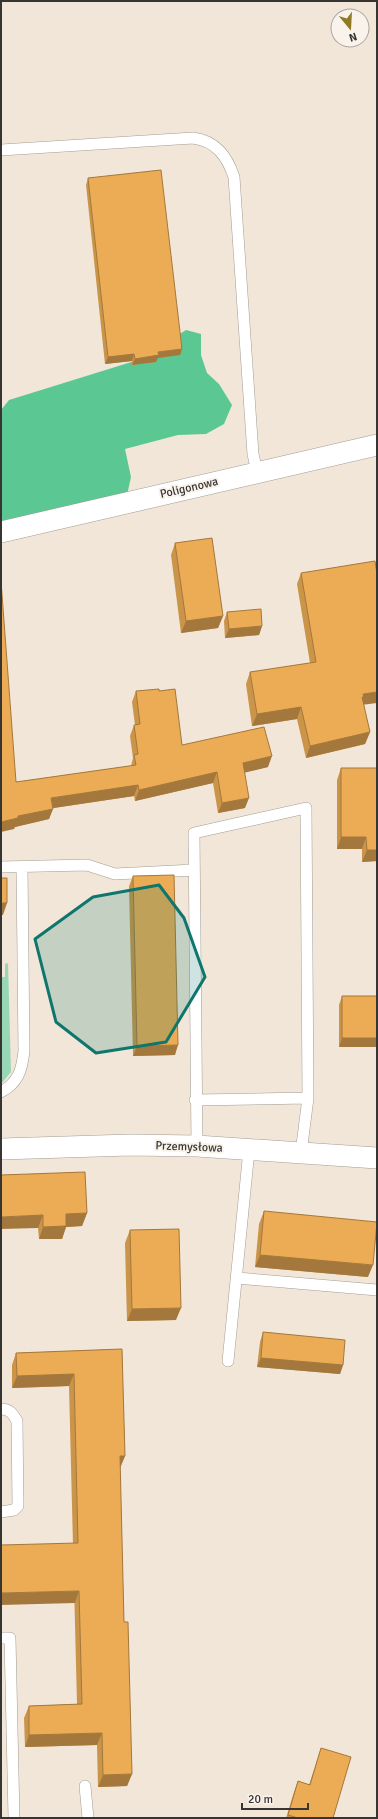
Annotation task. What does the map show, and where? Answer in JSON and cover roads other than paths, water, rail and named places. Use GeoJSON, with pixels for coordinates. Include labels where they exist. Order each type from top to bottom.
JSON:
{"type":"FeatureCollection","features":[{"type":"Feature","properties":{"kind":"street","name":"Poligonowa"},"geometry":{"type":"LineString","coordinates":[[1,532],[377,445]]}},
{"type":"Feature","properties":{"kind":"street","name":"Przemysłowa"},"geometry":{"type":"LineString","coordinates":[[1,1149],[130,1145],[196,1146],[377,1158]]}},
{"type":"Feature","properties":{"kind":"lane"},"geometry":{"type":"LineString","coordinates":[[1,150],[192,138],[205,140],[217,149],[229,162],[234,177],[253,454],[257,472]]}},
{"type":"Feature","properties":{"kind":"lane"},"geometry":{"type":"LineString","coordinates":[[196,1146],[194,833],[306,808],[308,1098],[302,1153]]}},
{"type":"Feature","properties":{"kind":"lane"},"geometry":{"type":"LineString","coordinates":[[1,867],[87,865],[115,874],[194,870]]}},
{"type":"Feature","properties":{"kind":"lane"},"geometry":{"type":"LineString","coordinates":[[1,1092],[11,1087],[17,1078],[22,1068],[24,1051],[22,867]]}},
{"type":"Feature","properties":{"kind":"lane"},"geometry":{"type":"LineString","coordinates":[[195,1100],[308,1098]]}},
{"type":"Feature","properties":{"kind":"lane"},"geometry":{"type":"LineString","coordinates":[[228,1361],[249,1150]]}},
{"type":"Feature","properties":{"kind":"lane"},"geometry":{"type":"LineString","coordinates":[[237,1278],[377,1290]]}},
{"type":"Feature","properties":{"kind":"lane"},"geometry":{"type":"LineString","coordinates":[[1,1409],[6,1409],[13,1413],[17,1421],[18,1506],[14,1510],[1,1512]]}},
{"type":"Feature","properties":{"kind":"lane"},"geometry":{"type":"LineString","coordinates":[[1,1638],[10,1638],[7,1703],[14,1818]]}},
{"type":"Feature","properties":{"kind":"lane"},"geometry":{"type":"LineString","coordinates":[[85,1786],[88,1818]]}}]}
